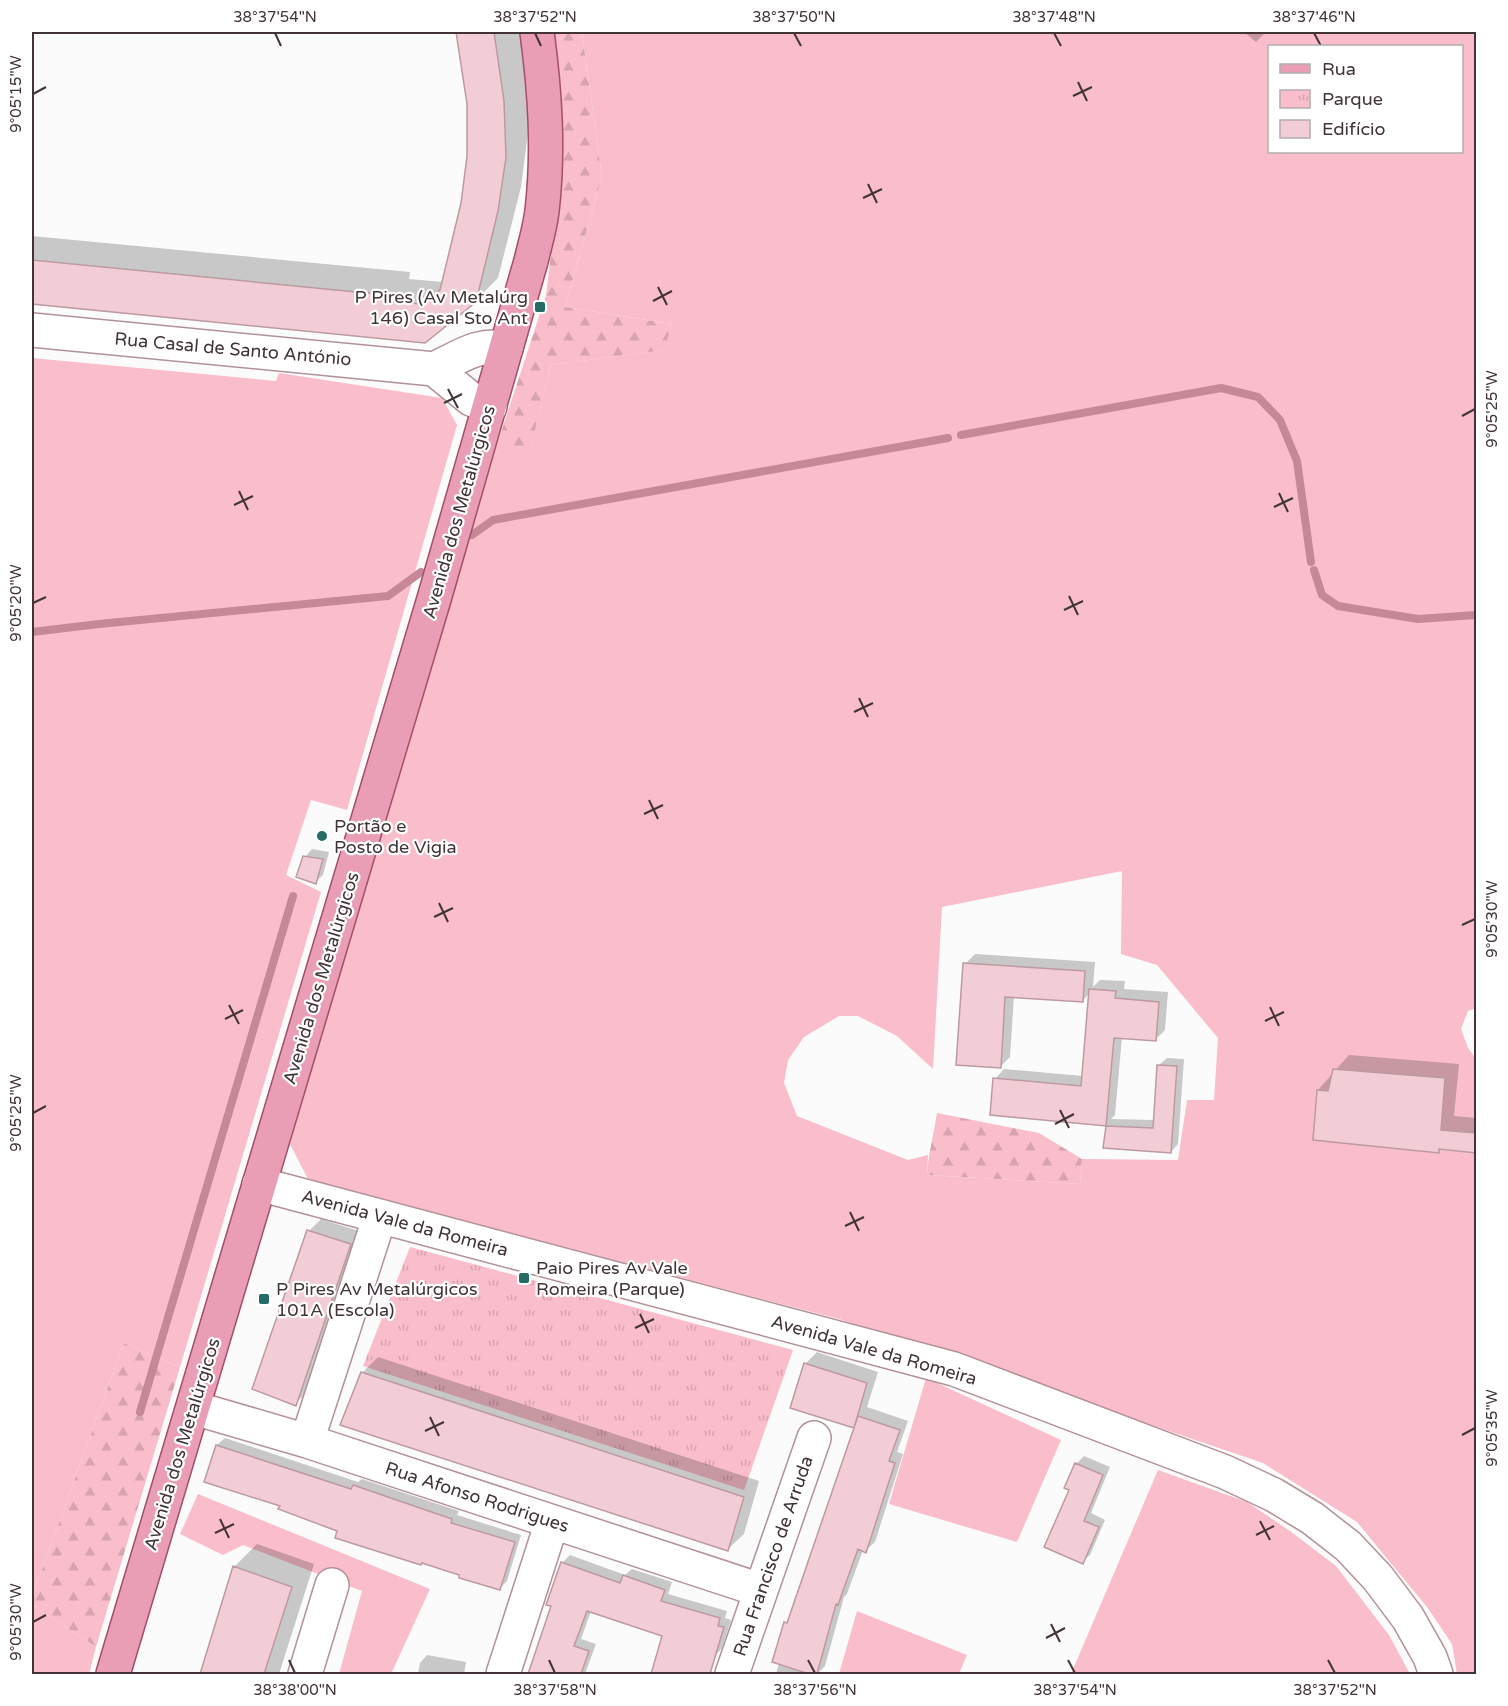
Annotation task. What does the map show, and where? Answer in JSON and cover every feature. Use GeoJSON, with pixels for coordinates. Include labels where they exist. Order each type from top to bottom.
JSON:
{"type":"FeatureCollection","features":[{"type":"Feature","properties":{"kind":"main road","name":"Avenida dos Metalúrgicos"},"geometry":{"type":"LineString","coordinates":[[114,1674],[434,599],[531,261],[542,205],[546,166],[546,123],[537,32]]}},
{"type":"Feature","properties":{"kind":"street","name":"Rua Casal de Santo António"},"geometry":{"type":"LineString","coordinates":[[32,330],[434,369]]}},
{"type":"Feature","properties":{"kind":"street"},"geometry":{"type":"LineString","coordinates":[[490,406],[471,399],[434,369],[478,348],[490,345],[506,348]]}},
{"type":"Feature","properties":{"kind":"street","name":"Avenida Vale da Romeira"},"geometry":{"type":"LineString","coordinates":[[259,1184],[954,1370],[1226,1472],[1303,1512],[1348,1546],[1378,1578],[1408,1618],[1430,1657],[1436,1674]]}},
{"type":"Feature","properties":{"kind":"street"},"geometry":{"type":"LineString","coordinates":[[307,1441],[380,1216]]}},
{"type":"Feature","properties":{"kind":"street","name":"Rua Afonso Rodrigues"},"geometry":{"type":"LineString","coordinates":[[194,1408],[307,1441],[760,1590]]}},
{"type":"Feature","properties":{"kind":"street","name":"Rua Francisco de Arruda"},"geometry":{"type":"LineString","coordinates":[[732,1674],[814,1438]]}},
{"type":"Feature","properties":{"kind":"street"},"geometry":{"type":"LineString","coordinates":[[503,1674],[552,1522]]}},
{"type":"Feature","properties":{"kind":"street"},"geometry":{"type":"LineString","coordinates":[[305,1674],[332,1586]]}},
{"type":"Feature","properties":{"kind":"green space"},"geometry":{"type":"Polygon","coordinates":[[[551,32],[582,32],[602,177],[565,307],[672,324],[664,350],[551,365],[528,459],[495,451],[546,295],[562,160],[551,32]]]}},
{"type":"Feature","properties":{"kind":"green space"},"geometry":{"type":"Polygon","coordinates":[[[582,32],[1476,32],[1476,1008],[1468,1011],[1461,1029],[1468,1048],[1476,1059],[1476,1674],[1457,1674],[1452,1644],[1427,1607],[1357,1522],[1263,1463],[839,1319],[309,1181],[290,1144],[385,811],[420,708],[495,451],[528,458],[551,365],[663,350],[672,324],[565,307],[602,177],[582,32]],[[1122,871],[942,907],[933,1069],[897,1036],[858,1016],[839,1016],[804,1037],[788,1060],[784,1083],[797,1116],[908,1160],[928,1155],[927,1175],[1080,1184],[1082,1159],[1178,1160],[1187,1100],[1214,1100],[1218,1038],[1157,965],[1121,954],[1122,871]],[[1333,1069],[1328,1091],[1317,1090],[1313,1140],[1439,1152],[1445,1078],[1333,1069]]]}},
{"type":"Feature","properties":{"kind":"green space"},"geometry":{"type":"Polygon","coordinates":[[[32,358],[276,381],[279,373],[442,398],[457,425],[347,810],[311,800],[286,875],[321,892],[180,1367],[124,1343],[32,1597],[32,358]]]}},
{"type":"Feature","properties":{"kind":"green space"},"geometry":{"type":"Polygon","coordinates":[[[937,1113],[1039,1133],[1082,1159],[1080,1184],[927,1175],[937,1113]]]}},
{"type":"Feature","properties":{"kind":"green space"},"geometry":{"type":"Polygon","coordinates":[[[410,1247],[793,1350],[744,1490],[363,1366],[410,1247]]]}},
{"type":"Feature","properties":{"kind":"green space"},"geometry":{"type":"Polygon","coordinates":[[[124,1343],[180,1367],[96,1647],[32,1605],[32,1597],[124,1343]]]}},
{"type":"Feature","properties":{"kind":"green space"},"geometry":{"type":"Polygon","coordinates":[[[926,1378],[1061,1440],[1017,1542],[889,1504],[926,1378]]]}},
{"type":"Feature","properties":{"kind":"green space"},"geometry":{"type":"Polygon","coordinates":[[[1158,1470],[1247,1502],[1336,1566],[1389,1635],[1410,1674],[1071,1674],[1158,1470]]]}},
{"type":"Feature","properties":{"kind":"green space"},"geometry":{"type":"Polygon","coordinates":[[[198,1494],[430,1589],[391,1674],[339,1674],[362,1591],[243,1545],[223,1555],[180,1534],[198,1494]]]}},
{"type":"Feature","properties":{"kind":"green space"},"geometry":{"type":"Polygon","coordinates":[[[32,1605],[96,1647],[89,1674],[32,1674],[32,1605]]]}},
{"type":"Feature","properties":{"kind":"green space"},"geometry":{"type":"Polygon","coordinates":[[[857,1611],[967,1655],[959,1674],[839,1674],[857,1611]]]}},
{"type":"Feature","properties":{"kind":"building"},"geometry":{"type":"Polygon","coordinates":[[[456,32],[494,32],[504,101],[506,157],[498,211],[476,302],[425,343],[32,304],[32,260],[387,295],[387,301],[422,304],[440,290],[461,203],[467,156],[467,104],[456,32]]]}},
{"type":"Feature","properties":{"kind":"building"},"geometry":{"type":"Polygon","coordinates":[[[303,856],[323,859],[316,884],[296,877],[303,856]]]}},
{"type":"Feature","properties":{"kind":"building"},"geometry":{"type":"Polygon","coordinates":[[[963,963],[1085,971],[1083,1002],[1005,997],[1001,1068],[956,1065],[963,963]]]}},
{"type":"Feature","properties":{"kind":"building"},"geometry":{"type":"Polygon","coordinates":[[[1089,989],[1116,991],[1115,998],[1159,1002],[1156,1041],[1114,1038],[1106,1126],[990,1115],[993,1078],[1081,1086],[1089,989]]]}},
{"type":"Feature","properties":{"kind":"building"},"geometry":{"type":"Polygon","coordinates":[[[1157,1065],[1177,1066],[1171,1153],[1103,1148],[1106,1126],[1153,1128],[1157,1065]]]}},
{"type":"Feature","properties":{"kind":"building"},"geometry":{"type":"Polygon","coordinates":[[[1333,1069],[1445,1078],[1441,1130],[1476,1133],[1476,1153],[1439,1149],[1439,1153],[1313,1140],[1317,1090],[1328,1091],[1333,1069]]]}},
{"type":"Feature","properties":{"kind":"building"},"geometry":{"type":"Polygon","coordinates":[[[307,1230],[351,1244],[296,1406],[252,1389],[307,1230]]]}},
{"type":"Feature","properties":{"kind":"building"},"geometry":{"type":"Polygon","coordinates":[[[804,1363],[867,1383],[854,1428],[790,1408],[804,1363]]]}},
{"type":"Feature","properties":{"kind":"building"},"geometry":{"type":"Polygon","coordinates":[[[361,1372],[744,1497],[728,1551],[340,1425],[361,1372]]]}},
{"type":"Feature","properties":{"kind":"building"},"geometry":{"type":"Polygon","coordinates":[[[858,1416],[900,1430],[889,1461],[895,1463],[866,1553],[858,1549],[838,1605],[836,1604],[817,1674],[809,1674],[772,1662],[784,1622],[787,1623],[858,1416]]]}},
{"type":"Feature","properties":{"kind":"building"},"geometry":{"type":"Polygon","coordinates":[[[216,1445],[351,1489],[353,1485],[452,1519],[451,1523],[515,1542],[500,1590],[459,1578],[459,1575],[422,1563],[421,1565],[335,1538],[337,1531],[278,1509],[280,1506],[204,1482],[216,1445]]]}},
{"type":"Feature","properties":{"kind":"building"},"geometry":{"type":"Polygon","coordinates":[[[1075,1463],[1103,1475],[1084,1521],[1099,1527],[1083,1564],[1044,1547],[1069,1490],[1064,1488],[1075,1463]]]}},
{"type":"Feature","properties":{"kind":"building"},"geometry":{"type":"Polygon","coordinates":[[[561,1562],[620,1583],[623,1575],[665,1590],[661,1601],[720,1618],[718,1626],[724,1627],[710,1674],[651,1674],[662,1636],[587,1611],[574,1646],[589,1651],[581,1674],[528,1674],[551,1606],[546,1605],[561,1562]]]}},
{"type":"Feature","properties":{"kind":"building"},"geometry":{"type":"Polygon","coordinates":[[[233,1566],[292,1587],[264,1674],[200,1674],[233,1566]]]}},
{"type":"Feature","properties":{"kind":"waterway"},"geometry":{"type":"LineString","coordinates":[[961,435],[1221,388],[1258,397],[1280,420],[1297,461],[1311,562]]}},
{"type":"Feature","properties":{"kind":"waterway"},"geometry":{"type":"LineString","coordinates":[[472,535],[493,520],[948,438]]}},
{"type":"Feature","properties":{"kind":"waterway"},"geometry":{"type":"LineString","coordinates":[[1314,570],[1322,595],[1338,606],[1418,619],[1476,615]]}},
{"type":"Feature","properties":{"kind":"waterway"},"geometry":{"type":"LineString","coordinates":[[32,632],[388,596],[421,572]]}},
{"type":"Feature","properties":{"kind":"waterway"},"geometry":{"type":"LineString","coordinates":[[140,1412],[293,896]]}},
{"type":"Feature","properties":{"kind":"place","name":"P Pires (Av Metalúrg 146) Casal Sto Ant"},"geometry":{"type":"Point","coordinates":[540,307]}},
{"type":"Feature","properties":{"kind":"place","name":"Portão e Posto de Vigia"},"geometry":{"type":"Point","coordinates":[322,836]}},
{"type":"Feature","properties":{"kind":"place","name":"Paio Pires Av Vale Romeira (Parque)"},"geometry":{"type":"Point","coordinates":[524,1278]}},
{"type":"Feature","properties":{"kind":"place","name":"P Pires Av Metalúrgicos 101A (Escola)"},"geometry":{"type":"Point","coordinates":[264,1299]}}]}
